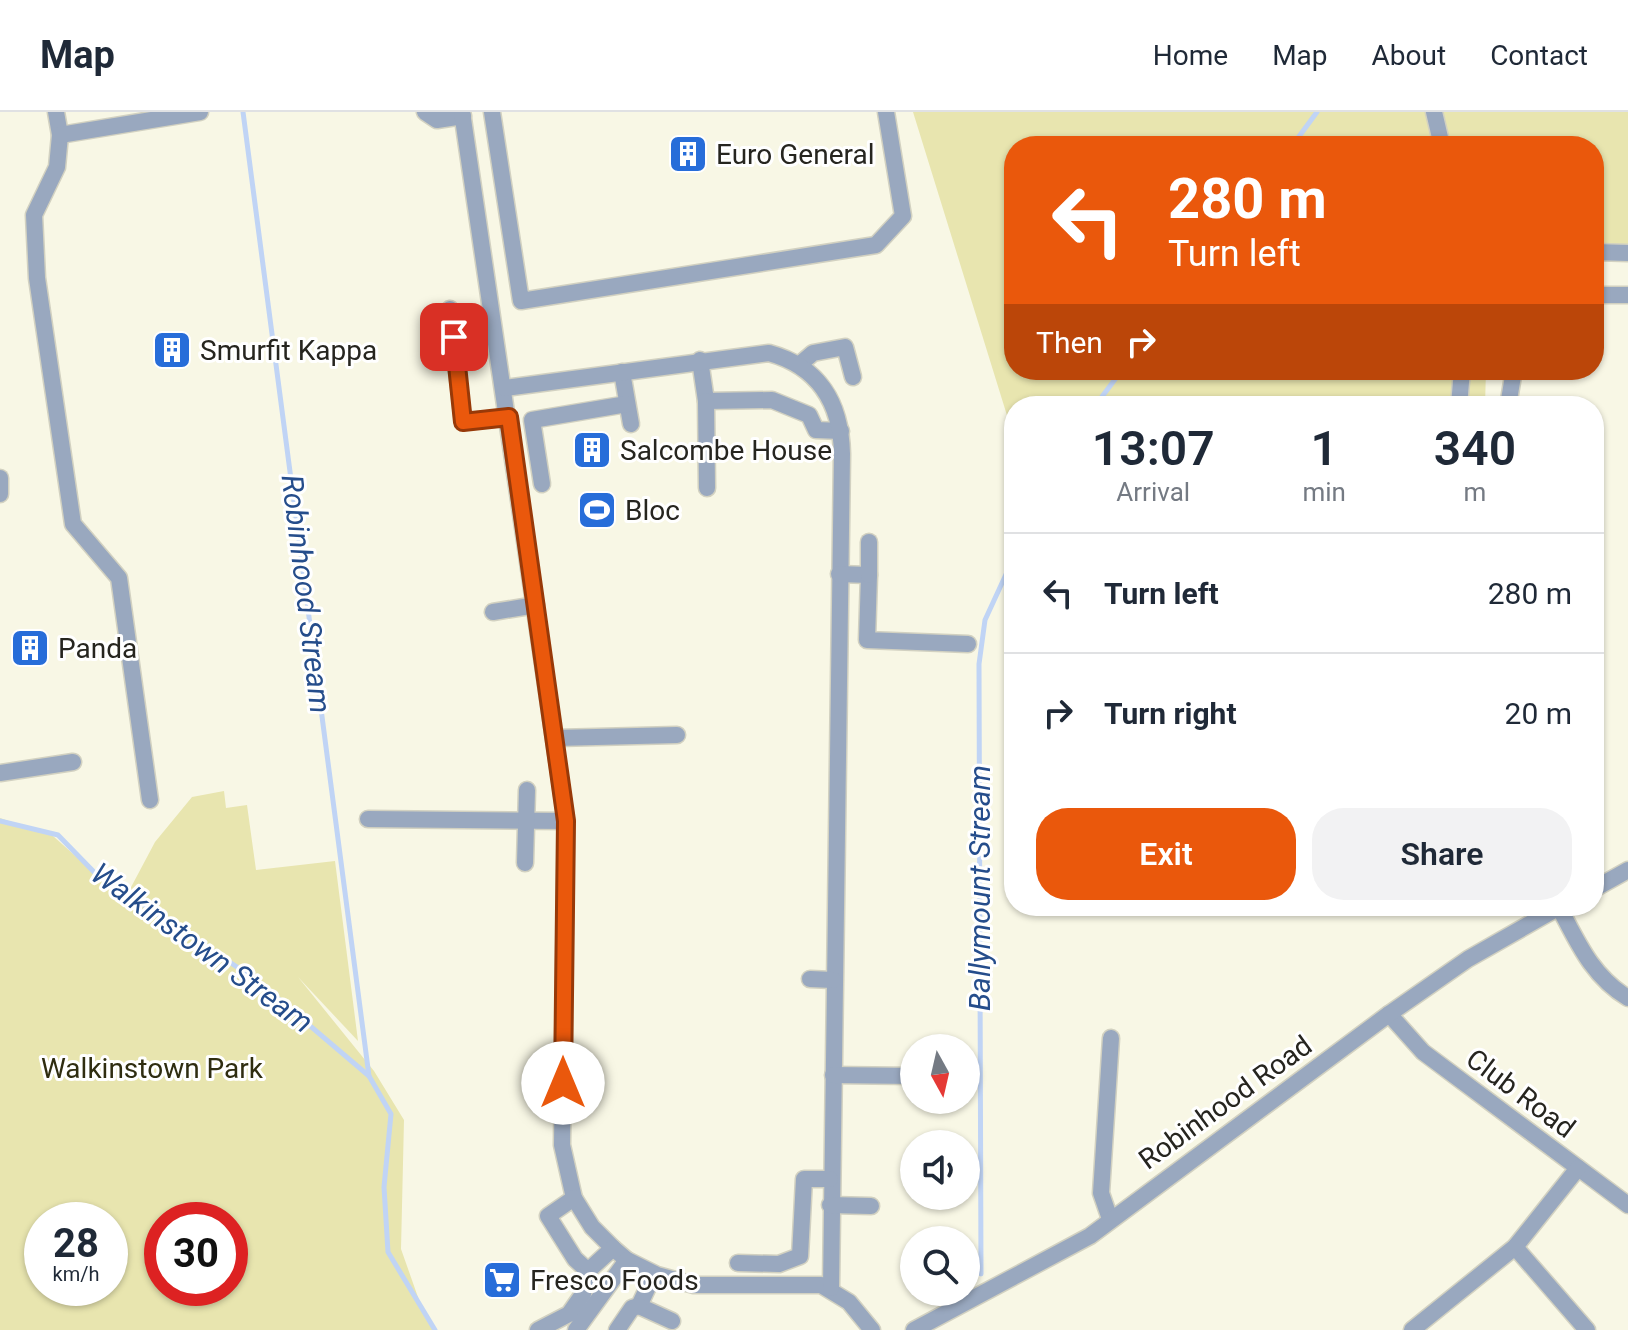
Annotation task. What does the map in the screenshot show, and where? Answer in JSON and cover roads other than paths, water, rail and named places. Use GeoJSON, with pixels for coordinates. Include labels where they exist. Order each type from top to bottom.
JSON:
{"type":"FeatureCollection","features":[{"type":"Feature","properties":{"kind":"street"},"geometry":{"type":"LineString","coordinates":[[56,112],[60,135],[57,167],[34,215],[37,278],[73,524],[119,578],[150,800]]}},
{"type":"Feature","properties":{"kind":"street"},"geometry":{"type":"LineString","coordinates":[[60,135],[200,112]]}},
{"type":"Feature","properties":{"kind":"street"},"geometry":{"type":"LineString","coordinates":[[425,112],[437,120],[462,114],[556,738],[566,821],[562,1145],[574,1198],[592,1227],[613,1248],[627,1260],[654,1274],[694,1285],[831,1288],[849,1302],[872,1330]]}},
{"type":"Feature","properties":{"kind":"street"},"geometry":{"type":"LineString","coordinates":[[492,112],[521,301],[876,245],[903,216],[886,112]]}},
{"type":"Feature","properties":{"kind":"street"},"geometry":{"type":"LineString","coordinates":[[1434,112],[1440,136]]}},
{"type":"Feature","properties":{"kind":"street"},"geometry":{"type":"LineString","coordinates":[[1604,252],[1628,253]]}},
{"type":"Feature","properties":{"kind":"street"},"geometry":{"type":"LineString","coordinates":[[1604,295],[1628,295]]}},
{"type":"Feature","properties":{"kind":"street"},"geometry":{"type":"LineString","coordinates":[[450,309],[463,422],[509,417]]}},
{"type":"Feature","properties":{"kind":"street"},"geometry":{"type":"LineString","coordinates":[[799,365],[813,353],[845,347],[853,377]]}},
{"type":"Feature","properties":{"kind":"street"},"geometry":{"type":"LineString","coordinates":[[505,388],[769,353],[799,365],[827,391],[841,431],[831,1288]]}},
{"type":"Feature","properties":{"kind":"street"},"geometry":{"type":"LineString","coordinates":[[700,360],[706,401],[707,488]]}},
{"type":"Feature","properties":{"kind":"street"},"geometry":{"type":"LineString","coordinates":[[622,372],[631,424]]}},
{"type":"Feature","properties":{"kind":"street"},"geometry":{"type":"LineString","coordinates":[[706,401],[772,400],[809,415],[816,430],[841,431]]}},
{"type":"Feature","properties":{"kind":"street"},"geometry":{"type":"LineString","coordinates":[[542,484],[532,420],[627,404]]}},
{"type":"Feature","properties":{"kind":"street"},"geometry":{"type":"LineString","coordinates":[[516,468],[539,465]]}},
{"type":"Feature","properties":{"kind":"street"},"geometry":{"type":"LineString","coordinates":[[0,478],[0,494]]}},
{"type":"Feature","properties":{"kind":"street"},"geometry":{"type":"LineString","coordinates":[[869,542],[867,640],[968,644]]}},
{"type":"Feature","properties":{"kind":"street"},"geometry":{"type":"LineString","coordinates":[[839,574],[869,575]]}},
{"type":"Feature","properties":{"kind":"street"},"geometry":{"type":"LineString","coordinates":[[493,612],[536,605]]}},
{"type":"Feature","properties":{"kind":"street"},"geometry":{"type":"LineString","coordinates":[[556,738],[677,735]]}},
{"type":"Feature","properties":{"kind":"street"},"geometry":{"type":"LineString","coordinates":[[0,773],[73,762]]}},
{"type":"Feature","properties":{"kind":"street"},"geometry":{"type":"LineString","coordinates":[[525,863],[527,790]]}},
{"type":"Feature","properties":{"kind":"street"},"geometry":{"type":"LineString","coordinates":[[368,819],[566,821]]}},
{"type":"Feature","properties":{"kind":"street"},"geometry":{"type":"LineString","coordinates":[[1604,883],[1628,870]]}},
{"type":"Feature","properties":{"kind":"street","name":"Robinhood Road"},"geometry":{"type":"LineString","coordinates":[[914,1330],[1090,1236],[1389,1014],[1468,959],[1544,916]]}},
{"type":"Feature","properties":{"kind":"street"},"geometry":{"type":"LineString","coordinates":[[1565,916],[1593,969],[1628,998]]}},
{"type":"Feature","properties":{"kind":"street"},"geometry":{"type":"LineString","coordinates":[[810,979],[833,980]]}},
{"type":"Feature","properties":{"kind":"street","name":"Club Road"},"geometry":{"type":"LineString","coordinates":[[1389,1014],[1423,1052],[1628,1205]]}},
{"type":"Feature","properties":{"kind":"street"},"geometry":{"type":"LineString","coordinates":[[1110,1219],[1101,1193],[1111,1038]]}},
{"type":"Feature","properties":{"kind":"street"},"geometry":{"type":"LineString","coordinates":[[833,1075],[900,1076]]}},
{"type":"Feature","properties":{"kind":"street"},"geometry":{"type":"LineString","coordinates":[[1412,1330],[1515,1247],[1578,1168]]}},
{"type":"Feature","properties":{"kind":"street"},"geometry":{"type":"LineString","coordinates":[[738,1263],[779,1264],[800,1256],[804,1179],[830,1179]]}},
{"type":"Feature","properties":{"kind":"street"},"geometry":{"type":"LineString","coordinates":[[574,1198],[548,1216],[575,1259],[588,1271]]}},
{"type":"Feature","properties":{"kind":"street"},"geometry":{"type":"LineString","coordinates":[[830,1205],[871,1206]]}},
{"type":"Feature","properties":{"kind":"street"},"geometry":{"type":"LineString","coordinates":[[1515,1247],[1587,1330]]}},
{"type":"Feature","properties":{"kind":"street"},"geometry":{"type":"LineString","coordinates":[[538,1330],[569,1314],[583,1294],[588,1271],[613,1248]]}},
{"type":"Feature","properties":{"kind":"street"},"geometry":{"type":"LineString","coordinates":[[576,1330],[627,1260]]}},
{"type":"Feature","properties":{"kind":"street"},"geometry":{"type":"LineString","coordinates":[[639,1306],[654,1274]]}},
{"type":"Feature","properties":{"kind":"street"},"geometry":{"type":"LineString","coordinates":[[617,1330],[632,1308],[639,1306],[672,1321]]}},
{"type":"Feature","properties":{"kind":"waterway","name":"Robinhood Stream"},"geometry":{"type":"LineString","coordinates":[[243,112],[369,1076]]}},
{"type":"Feature","properties":{"kind":"waterway","name":"Ballymount Stream"},"geometry":{"type":"LineString","coordinates":[[1299,136],[1317,112]]}},
{"type":"Feature","properties":{"kind":"waterway","name":"Ballymount Stream"},"geometry":{"type":"LineString","coordinates":[[1102,396],[1114,380]]}},
{"type":"Feature","properties":{"kind":"waterway","name":"Ballymount Stream"},"geometry":{"type":"LineString","coordinates":[[981,1274],[979,664],[985,620],[1004,579]]}},
{"type":"Feature","properties":{"kind":"waterway","name":"Walkinstown Stream"},"geometry":{"type":"LineString","coordinates":[[0,821],[58,835],[94,872],[255,979],[369,1076],[391,1114],[384,1187],[388,1252],[435,1330]]}},
{"type":"Feature","properties":{"kind":"place","name":"Euro General"},"geometry":{"type":"Point","coordinates":[688,154]}},
{"type":"Feature","properties":{"kind":"place","name":"Smurfit Kappa"},"geometry":{"type":"Point","coordinates":[172,350]}},
{"type":"Feature","properties":{"kind":"place","name":"Salcombe House"},"geometry":{"type":"Point","coordinates":[592,450]}},
{"type":"Feature","properties":{"kind":"place","name":"Bloc"},"geometry":{"type":"Point","coordinates":[597,510]}},
{"type":"Feature","properties":{"kind":"place","name":"Panda"},"geometry":{"type":"Point","coordinates":[30,648]}},
{"type":"Feature","properties":{"kind":"place","name":"Fresco Foods"},"geometry":{"type":"Point","coordinates":[502,1280]}},
{"type":"Feature","properties":{"kind":"park label","name":"Walkinstown Park"},"geometry":{"type":"Point","coordinates":[152,1068]}}]}
